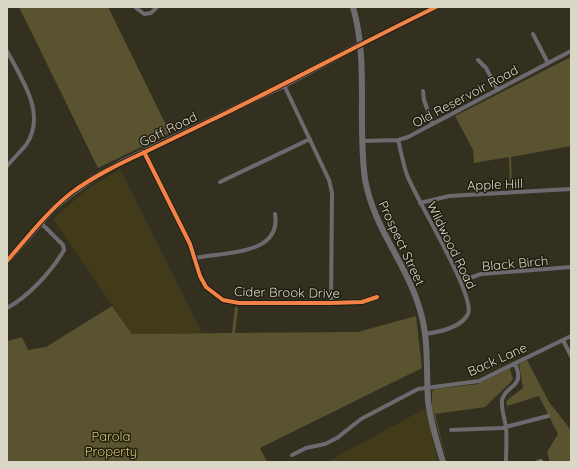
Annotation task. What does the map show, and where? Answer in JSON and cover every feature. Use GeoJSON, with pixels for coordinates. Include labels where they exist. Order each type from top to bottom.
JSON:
{"type":"FeatureCollection","features":[{"type":"Feature","properties":{"kind":"main road","name":"Prospect Street"},"geometry":{"type":"LineString","coordinates":[[353,7],[359,45],[364,172],[370,200],[377,219],[416,298],[425,334],[427,386],[430,414],[442,462]]}},
{"type":"Feature","properties":{"kind":"main road","name":"Goff Road"},"geometry":{"type":"LineString","coordinates":[[7,261],[71,194],[95,177],[284,85],[359,45]]}},
{"type":"Feature","properties":{"kind":"street"},"geometry":{"type":"LineString","coordinates":[[135,7],[144,14],[151,13],[157,7]]}},
{"type":"Feature","properties":{"kind":"street"},"geometry":{"type":"LineString","coordinates":[[359,45],[436,7]]}},
{"type":"Feature","properties":{"kind":"street"},"geometry":{"type":"LineString","coordinates":[[533,34],[548,63]]}},
{"type":"Feature","properties":{"kind":"street"},"geometry":{"type":"LineString","coordinates":[[7,51],[32,99],[34,117],[31,134],[26,145],[7,166]]}},
{"type":"Feature","properties":{"kind":"street","name":"Old Reservoir Road"},"geometry":{"type":"LineString","coordinates":[[363,141],[398,140],[408,137],[571,51]]}},
{"type":"Feature","properties":{"kind":"street"},"geometry":{"type":"LineString","coordinates":[[478,60],[486,68],[498,90]]}},
{"type":"Feature","properties":{"kind":"street"},"geometry":{"type":"LineString","coordinates":[[284,85],[329,180],[332,193],[331,303]]}},
{"type":"Feature","properties":{"kind":"street"},"geometry":{"type":"LineString","coordinates":[[423,91],[424,100],[432,123]]}},
{"type":"Feature","properties":{"kind":"street"},"geometry":{"type":"LineString","coordinates":[[220,182],[310,139]]}},
{"type":"Feature","properties":{"kind":"street","name":"Wildwood Road"},"geometry":{"type":"LineString","coordinates":[[398,140],[407,175],[461,281],[468,301],[468,313],[463,320],[447,329],[425,334]]}},
{"type":"Feature","properties":{"kind":"street","name":"Cider Brook Drive"},"geometry":{"type":"LineString","coordinates":[[144,152],[196,258],[200,276],[206,287],[223,300],[239,303],[331,303],[362,302],[377,297]]}},
{"type":"Feature","properties":{"kind":"street","name":"Apple Hill"},"geometry":{"type":"LineString","coordinates":[[420,203],[449,196],[571,189]]}},
{"type":"Feature","properties":{"kind":"street"},"geometry":{"type":"LineString","coordinates":[[196,258],[248,250],[261,245],[274,230],[277,223],[275,214]]}},
{"type":"Feature","properties":{"kind":"street"},"geometry":{"type":"LineString","coordinates":[[7,308],[16,304],[35,286],[64,250],[62,245],[41,224]]}},
{"type":"Feature","properties":{"kind":"street","name":"Black Birch"},"geometry":{"type":"LineString","coordinates":[[461,281],[481,274],[571,267]]}},
{"type":"Feature","properties":{"kind":"street","name":"Back Lane"},"geometry":{"type":"LineString","coordinates":[[292,455],[306,448],[325,444],[337,438],[361,419],[414,391],[427,386],[473,382],[571,336]]}},
{"type":"Feature","properties":{"kind":"street"},"geometry":{"type":"LineString","coordinates":[[563,340],[571,356]]}},
{"type":"Feature","properties":{"kind":"street"},"geometry":{"type":"LineString","coordinates":[[506,462],[506,428],[502,402],[506,394],[518,381],[518,371],[514,364]]}},
{"type":"Feature","properties":{"kind":"street"},"geometry":{"type":"LineString","coordinates":[[451,430],[506,428],[548,416]]}},
{"type":"Feature","properties":{"kind":"shaded area"},"geometry":{"type":"Polygon","coordinates":[[[120,169],[202,333],[132,334],[53,219],[87,189],[120,169]]]}},
{"type":"Feature","properties":{"kind":"shaded area"},"geometry":{"type":"Polygon","coordinates":[[[426,408],[438,462],[327,462],[426,408]]]}},
{"type":"Feature","properties":{"kind":"green space"},"geometry":{"type":"Polygon","coordinates":[[[19,7],[108,7],[170,133],[98,168],[19,7]]]}},
{"type":"Feature","properties":{"kind":"green space"},"geometry":{"type":"Polygon","coordinates":[[[571,57],[571,146],[511,157],[512,188],[510,188],[509,157],[474,163],[473,150],[455,116],[571,57]]]}},
{"type":"Feature","properties":{"kind":"green space","name":"Parola Property"},"geometry":{"type":"Polygon","coordinates":[[[112,306],[132,334],[232,333],[235,307],[238,308],[235,333],[358,332],[416,316],[422,368],[260,448],[267,462],[7,462],[7,341],[22,337],[28,350],[46,347],[112,306]]]}},
{"type":"Feature","properties":{"kind":"green space"},"geometry":{"type":"Polygon","coordinates":[[[527,360],[549,402],[571,430],[571,462],[550,462],[547,452],[558,434],[539,396],[507,406],[506,401],[523,388],[519,364],[527,360]]]}},
{"type":"Feature","properties":{"kind":"green space"},"geometry":{"type":"Polygon","coordinates":[[[509,368],[512,368],[510,369],[513,379],[485,407],[435,414],[447,462],[432,408],[432,391],[435,389],[478,384],[509,368]]]}},
{"type":"Feature","properties":{"kind":"cycle path"},"geometry":{"type":"LineString","coordinates":[[7,261],[62,200],[98,176],[253,100],[436,7]]}},
{"type":"Feature","properties":{"kind":"cycle path"},"geometry":{"type":"LineString","coordinates":[[144,152],[190,244],[200,276],[206,287],[223,300],[239,303],[331,303],[362,302],[377,297]]}}]}
